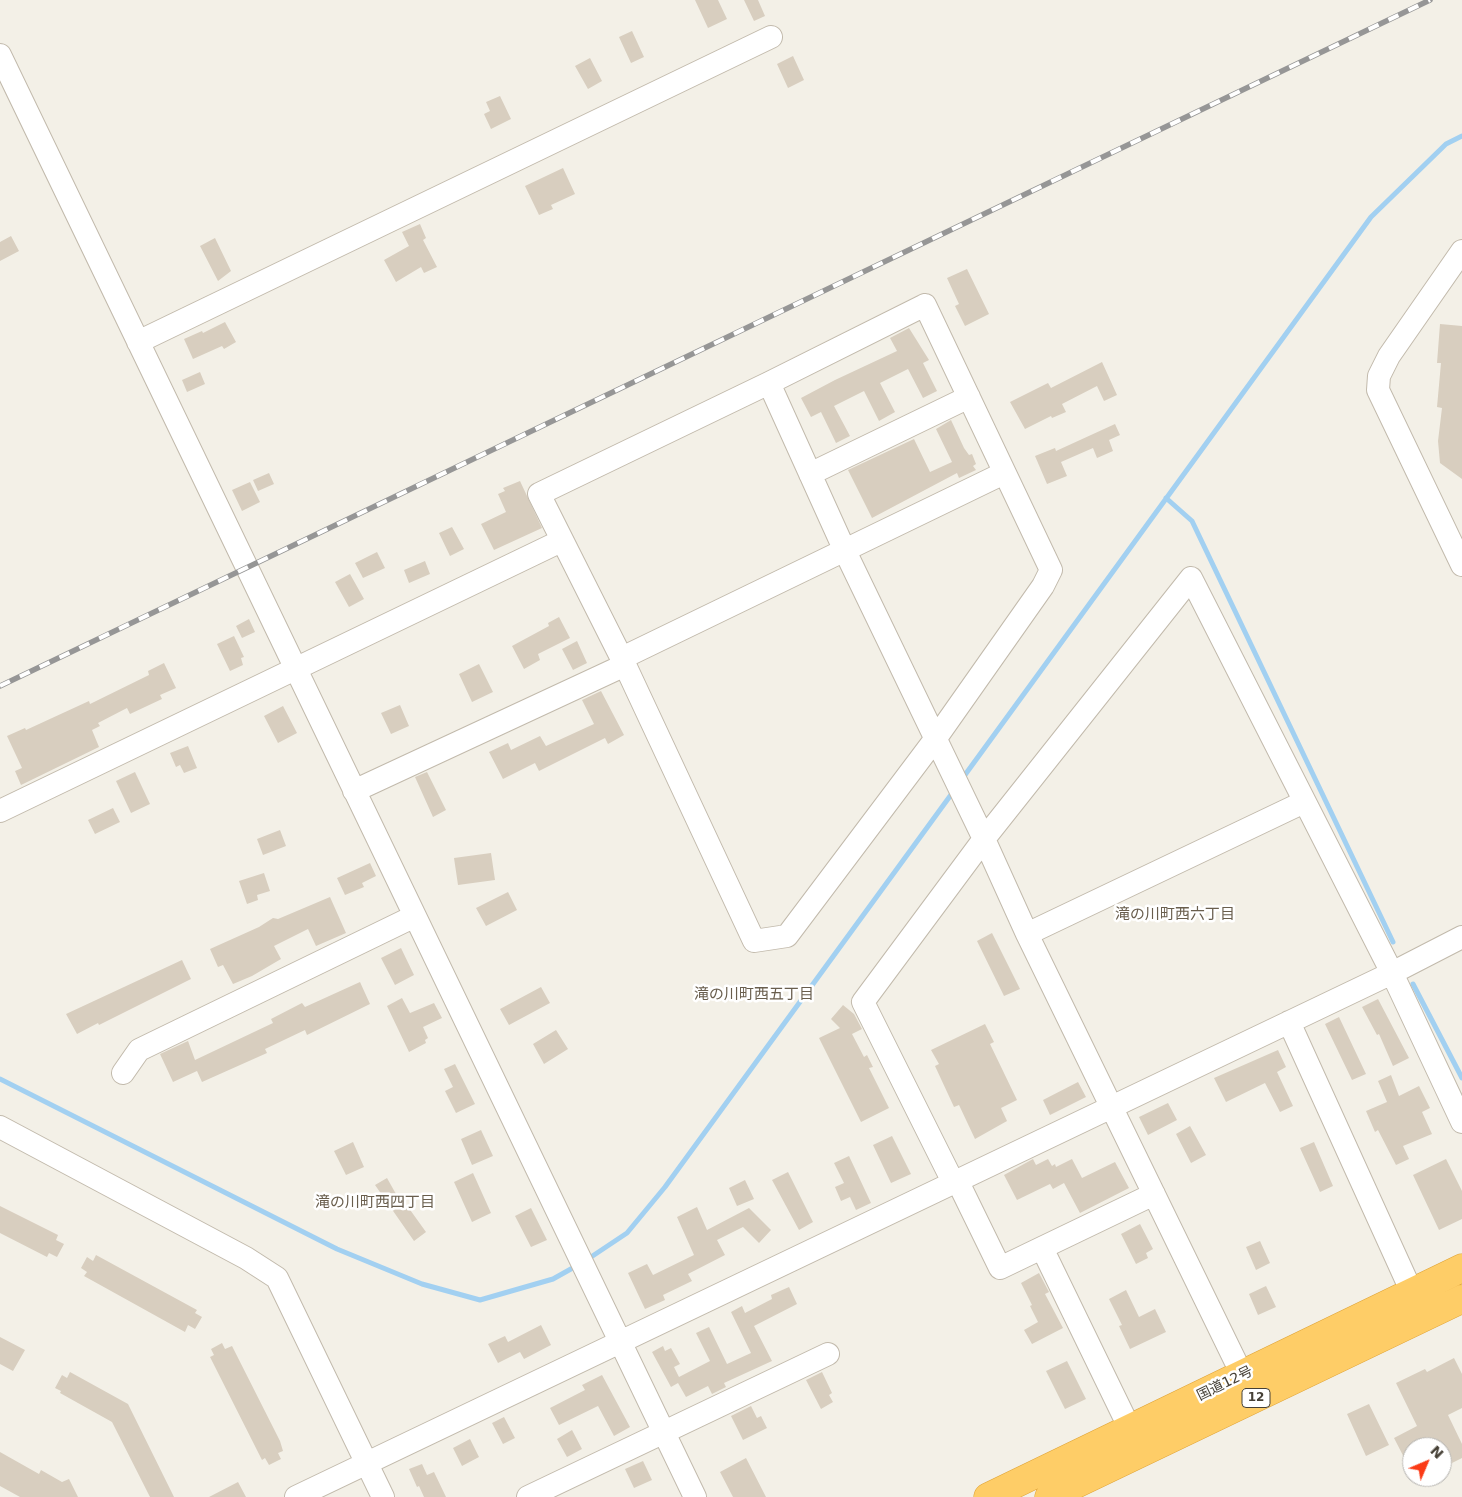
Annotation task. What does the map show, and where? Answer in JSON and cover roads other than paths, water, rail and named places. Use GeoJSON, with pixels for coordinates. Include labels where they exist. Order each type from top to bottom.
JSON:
{"type":"FeatureCollection","features":[{"type":"Feature","properties":{"kind":"highway","name":"国道12号"},"geometry":{"type":"LineString","coordinates":[[1050,1497],[1248,1387],[1412,1292],[1462,1268]]}},
{"type":"Feature","properties":{"kind":"highway","name":"国道12号"},"geometry":{"type":"LineString","coordinates":[[988,1497],[1130,1429],[1248,1387],[1423,1317],[1462,1298]]}},
{"type":"Feature","properties":{"kind":"street"},"geometry":{"type":"LineString","coordinates":[[138,342],[770,37]]}},
{"type":"Feature","properties":{"kind":"street"},"geometry":{"type":"LineString","coordinates":[[0,55],[294,669],[695,1497]]}},
{"type":"Feature","properties":{"kind":"street"},"geometry":{"type":"LineString","coordinates":[[1462,251],[1389,356],[1379,376],[1378,390],[1462,566]]}},
{"type":"Feature","properties":{"kind":"street"},"geometry":{"type":"LineString","coordinates":[[925,305],[1051,570],[1043,586],[936,738],[787,936],[754,942],[624,661],[561,541],[539,494],[769,383],[925,305]]}},
{"type":"Feature","properties":{"kind":"street"},"geometry":{"type":"LineString","coordinates":[[769,383],[845,551],[984,839],[1026,934],[1248,1387]]}},
{"type":"Feature","properties":{"kind":"street"},"geometry":{"type":"LineString","coordinates":[[810,474],[969,397]]}},
{"type":"Feature","properties":{"kind":"street"},"geometry":{"type":"LineString","coordinates":[[354,791],[624,661],[1004,473]]}},
{"type":"Feature","properties":{"kind":"street"},"geometry":{"type":"LineString","coordinates":[[0,811],[561,541]]}},
{"type":"Feature","properties":{"kind":"street"},"geometry":{"type":"LineString","coordinates":[[1154,1194],[1000,1268],[864,1002],[984,839],[1191,578],[1392,973],[1462,1122]]}},
{"type":"Feature","properties":{"kind":"street"},"geometry":{"type":"LineString","coordinates":[[1026,934],[1304,802]]}},
{"type":"Feature","properties":{"kind":"street"},"geometry":{"type":"LineString","coordinates":[[123,1073],[139,1050],[415,916]]}},
{"type":"Feature","properties":{"kind":"street"},"geometry":{"type":"LineString","coordinates":[[296,1497],[1392,973],[1462,937]]}},
{"type":"Feature","properties":{"kind":"street"},"geometry":{"type":"LineString","coordinates":[[1289,1022],[1423,1317]]}},
{"type":"Feature","properties":{"kind":"street"},"geometry":{"type":"LineString","coordinates":[[0,1127],[246,1258],[277,1278],[383,1497]]}},
{"type":"Feature","properties":{"kind":"street"},"geometry":{"type":"LineString","coordinates":[[1042,1248],[1130,1429]]}},
{"type":"Feature","properties":{"kind":"street"},"geometry":{"type":"LineString","coordinates":[[528,1497],[828,1354]]}},
{"type":"Feature","properties":{"kind":"waterway"},"geometry":{"type":"LineString","coordinates":[[962,779],[1371,217],[1446,144],[1462,136]]}},
{"type":"Feature","properties":{"kind":"waterway"},"geometry":{"type":"LineString","coordinates":[[1166,498],[1192,521],[1393,942]]}},
{"type":"Feature","properties":{"kind":"waterway"},"geometry":{"type":"LineString","coordinates":[[588,1259],[627,1233],[665,1187],[953,792]]}},
{"type":"Feature","properties":{"kind":"waterway"},"geometry":{"type":"LineString","coordinates":[[1413,984],[1462,1078]]}},
{"type":"Feature","properties":{"kind":"waterway"},"geometry":{"type":"LineString","coordinates":[[0,1079],[337,1249],[422,1284],[480,1300],[553,1279],[578,1265]]}},
{"type":"Feature","properties":{"kind":"railway"},"geometry":{"type":"LineString","coordinates":[[0,686],[1430,0]]}},
{"type":"Feature","properties":{"kind":"district","name":"滝の川町西六丁目"},"geometry":{"type":"Point","coordinates":[1175,915]}},
{"type":"Feature","properties":{"kind":"district","name":"滝の川町西五丁目"},"geometry":{"type":"Point","coordinates":[754,995]}},
{"type":"Feature","properties":{"kind":"district","name":"滝の川町西四丁目"},"geometry":{"type":"Point","coordinates":[375,1203]}}]}
